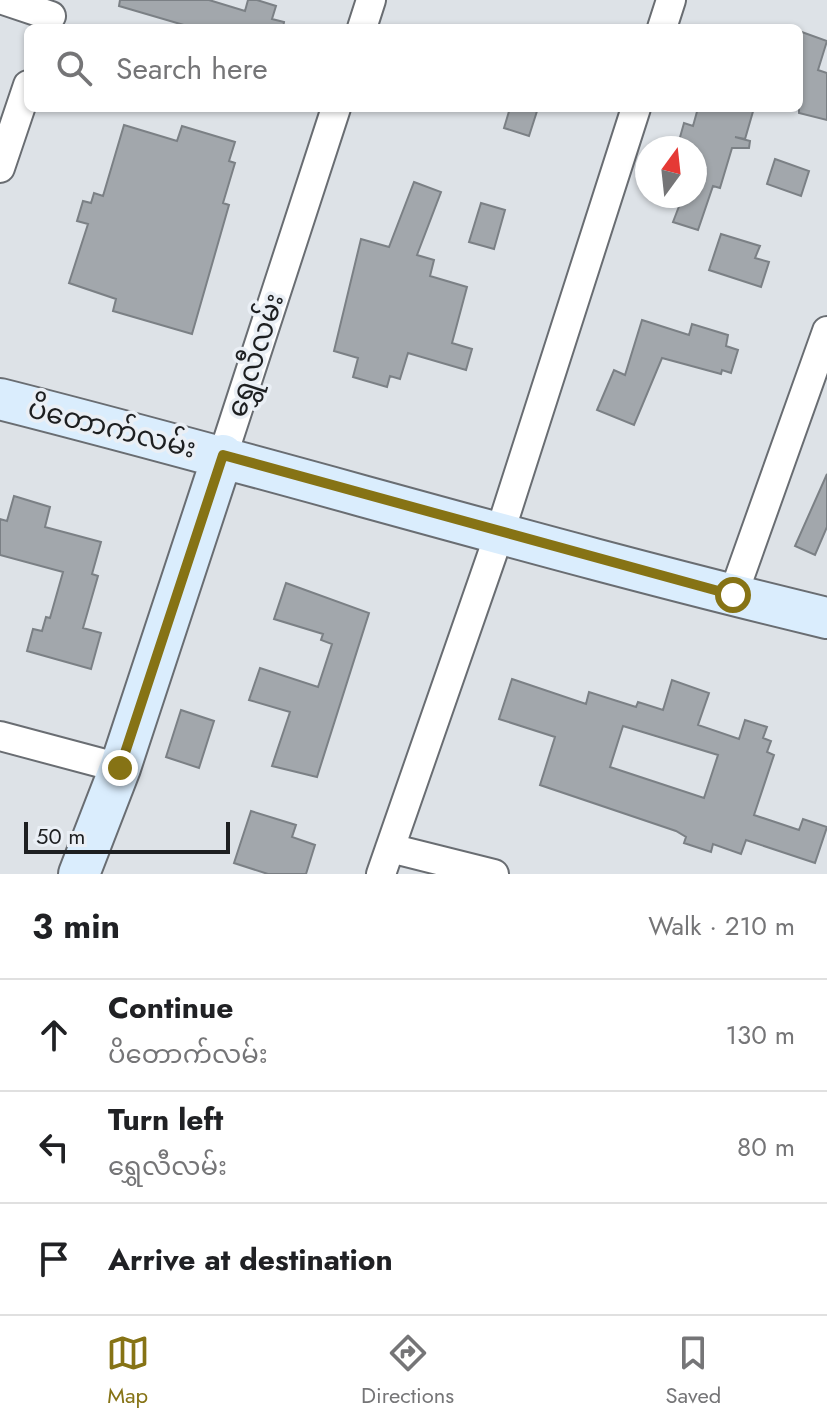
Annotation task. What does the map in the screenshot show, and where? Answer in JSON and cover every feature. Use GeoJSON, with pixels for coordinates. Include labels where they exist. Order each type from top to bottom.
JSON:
{"type":"FeatureCollection","features":[{"type":"Feature","properties":{"kind":"street"},"geometry":{"type":"LineString","coordinates":[[3,0],[51,15]]}},
{"type":"Feature","properties":{"kind":"street"},"geometry":{"type":"LineString","coordinates":[[363,24],[371,0]]}},
{"type":"Feature","properties":{"kind":"street"},"geometry":{"type":"LineString","coordinates":[[663,24],[671,0]]}},
{"type":"Feature","properties":{"kind":"street"},"geometry":{"type":"LineString","coordinates":[[0,168],[24,97]]}},
{"type":"Feature","properties":{"kind":"street","name":"ရွှေလီလမ်း"},"geometry":{"type":"LineString","coordinates":[[79,874],[120,768],[335,112]]}},
{"type":"Feature","properties":{"kind":"street"},"geometry":{"type":"LineString","coordinates":[[494,874],[386,861],[500,532],[635,112]]}},
{"type":"Feature","properties":{"kind":"street"},"geometry":{"type":"LineString","coordinates":[[733,595],[827,331]]}},
{"type":"Feature","properties":{"kind":"street","name":"ပိတောက်လမ်း"},"geometry":{"type":"LineString","coordinates":[[0,399],[223,455],[827,618]]}},
{"type":"Feature","properties":{"kind":"street"},"geometry":{"type":"LineString","coordinates":[[0,736],[120,768]]}},
{"type":"Feature","properties":{"kind":"building"},"geometry":{"type":"Polygon","coordinates":[[[120,0],[209,0],[245,11],[248,0],[257,0],[276,6],[272,19],[284,22],[180,24],[119,6],[120,0]]]}},
{"type":"Feature","properties":{"kind":"building"},"geometry":{"type":"Polygon","coordinates":[[[803,32],[827,41],[818,70],[827,73],[827,120],[799,113],[803,112],[803,32]]]}},
{"type":"Feature","properties":{"kind":"building"},"geometry":{"type":"Polygon","coordinates":[[[509,112],[537,112],[529,136],[504,128],[509,112]]]}},
{"type":"Feature","properties":{"kind":"building"},"geometry":{"type":"Polygon","coordinates":[[[697,112],[753,112],[745,139],[735,137],[750,141],[749,148],[732,148],[720,188],[713,186],[707,204],[707,136],[680,136],[684,123],[693,126],[697,112]]]}},
{"type":"Feature","properties":{"kind":"building"},"geometry":{"type":"Polygon","coordinates":[[[124,125],[177,141],[182,126],[235,142],[229,161],[235,163],[223,203],[229,205],[192,334],[113,311],[116,299],[69,283],[88,224],[77,221],[83,201],[91,203],[94,193],[103,196],[124,125]]]}},
{"type":"Feature","properties":{"kind":"building"},"geometry":{"type":"Polygon","coordinates":[[[775,159],[809,171],[801,196],[767,184],[775,159]]]}},
{"type":"Feature","properties":{"kind":"building"},"geometry":{"type":"Polygon","coordinates":[[[414,182],[441,192],[417,255],[434,260],[430,276],[467,287],[452,343],[472,349],[466,370],[408,353],[400,379],[390,376],[387,387],[353,377],[358,358],[334,351],[361,239],[389,247],[414,182]]]}},
{"type":"Feature","properties":{"kind":"building"},"geometry":{"type":"Polygon","coordinates":[[[481,203],[505,210],[494,249],[469,242],[481,203]]]}},
{"type":"Feature","properties":{"kind":"building"},"geometry":{"type":"Polygon","coordinates":[[[678,208],[706,208],[698,230],[673,222],[678,208]]]}},
{"type":"Feature","properties":{"kind":"building"},"geometry":{"type":"Polygon","coordinates":[[[721,234],[760,246],[755,258],[769,262],[761,287],[709,270],[721,234]]]}},
{"type":"Feature","properties":{"kind":"building"},"geometry":{"type":"Polygon","coordinates":[[[642,320],[689,335],[692,324],[728,335],[726,346],[738,350],[731,373],[722,370],[721,374],[662,358],[634,425],[597,410],[614,370],[625,375],[642,320]]]}},
{"type":"Feature","properties":{"kind":"building"},"geometry":{"type":"Polygon","coordinates":[[[827,474],[827,527],[815,555],[795,546],[827,474]]]}},
{"type":"Feature","properties":{"kind":"building"},"geometry":{"type":"Polygon","coordinates":[[[14,496],[50,507],[45,527],[101,542],[92,574],[98,576],[83,628],[101,633],[91,669],[27,651],[33,629],[42,631],[46,617],[50,618],[63,572],[0,555],[0,519],[7,521],[14,496]]]}},
{"type":"Feature","properties":{"kind":"building"},"geometry":{"type":"Polygon","coordinates":[[[286,583],[369,613],[317,777],[272,766],[290,712],[249,700],[260,668],[318,687],[332,644],[321,640],[323,634],[274,619],[286,583]]]}},
{"type":"Feature","properties":{"kind":"building"},"geometry":{"type":"Polygon","coordinates":[[[512,679],[586,704],[589,692],[636,707],[638,702],[663,710],[672,680],[709,693],[698,725],[739,739],[745,720],[767,727],[763,738],[771,741],[767,752],[774,755],[754,815],[799,830],[803,819],[827,827],[815,863],[746,840],[741,854],[713,844],[711,852],[684,843],[686,837],[676,831],[540,785],[555,737],[499,719],[512,679]],[[623,726],[610,767],[704,798],[718,755],[623,726]]]}},
{"type":"Feature","properties":{"kind":"building"},"geometry":{"type":"Polygon","coordinates":[[[181,710],[214,721],[199,768],[166,757],[181,710]]]}},
{"type":"Feature","properties":{"kind":"building"},"geometry":{"type":"Polygon","coordinates":[[[251,811],[296,825],[292,837],[315,845],[306,874],[268,874],[234,863],[251,811]]]}},
{"type":"Feature","properties":{"kind":"route"},"geometry":{"type":"LineString","coordinates":[[120,768],[223,455],[733,595]]}}]}
